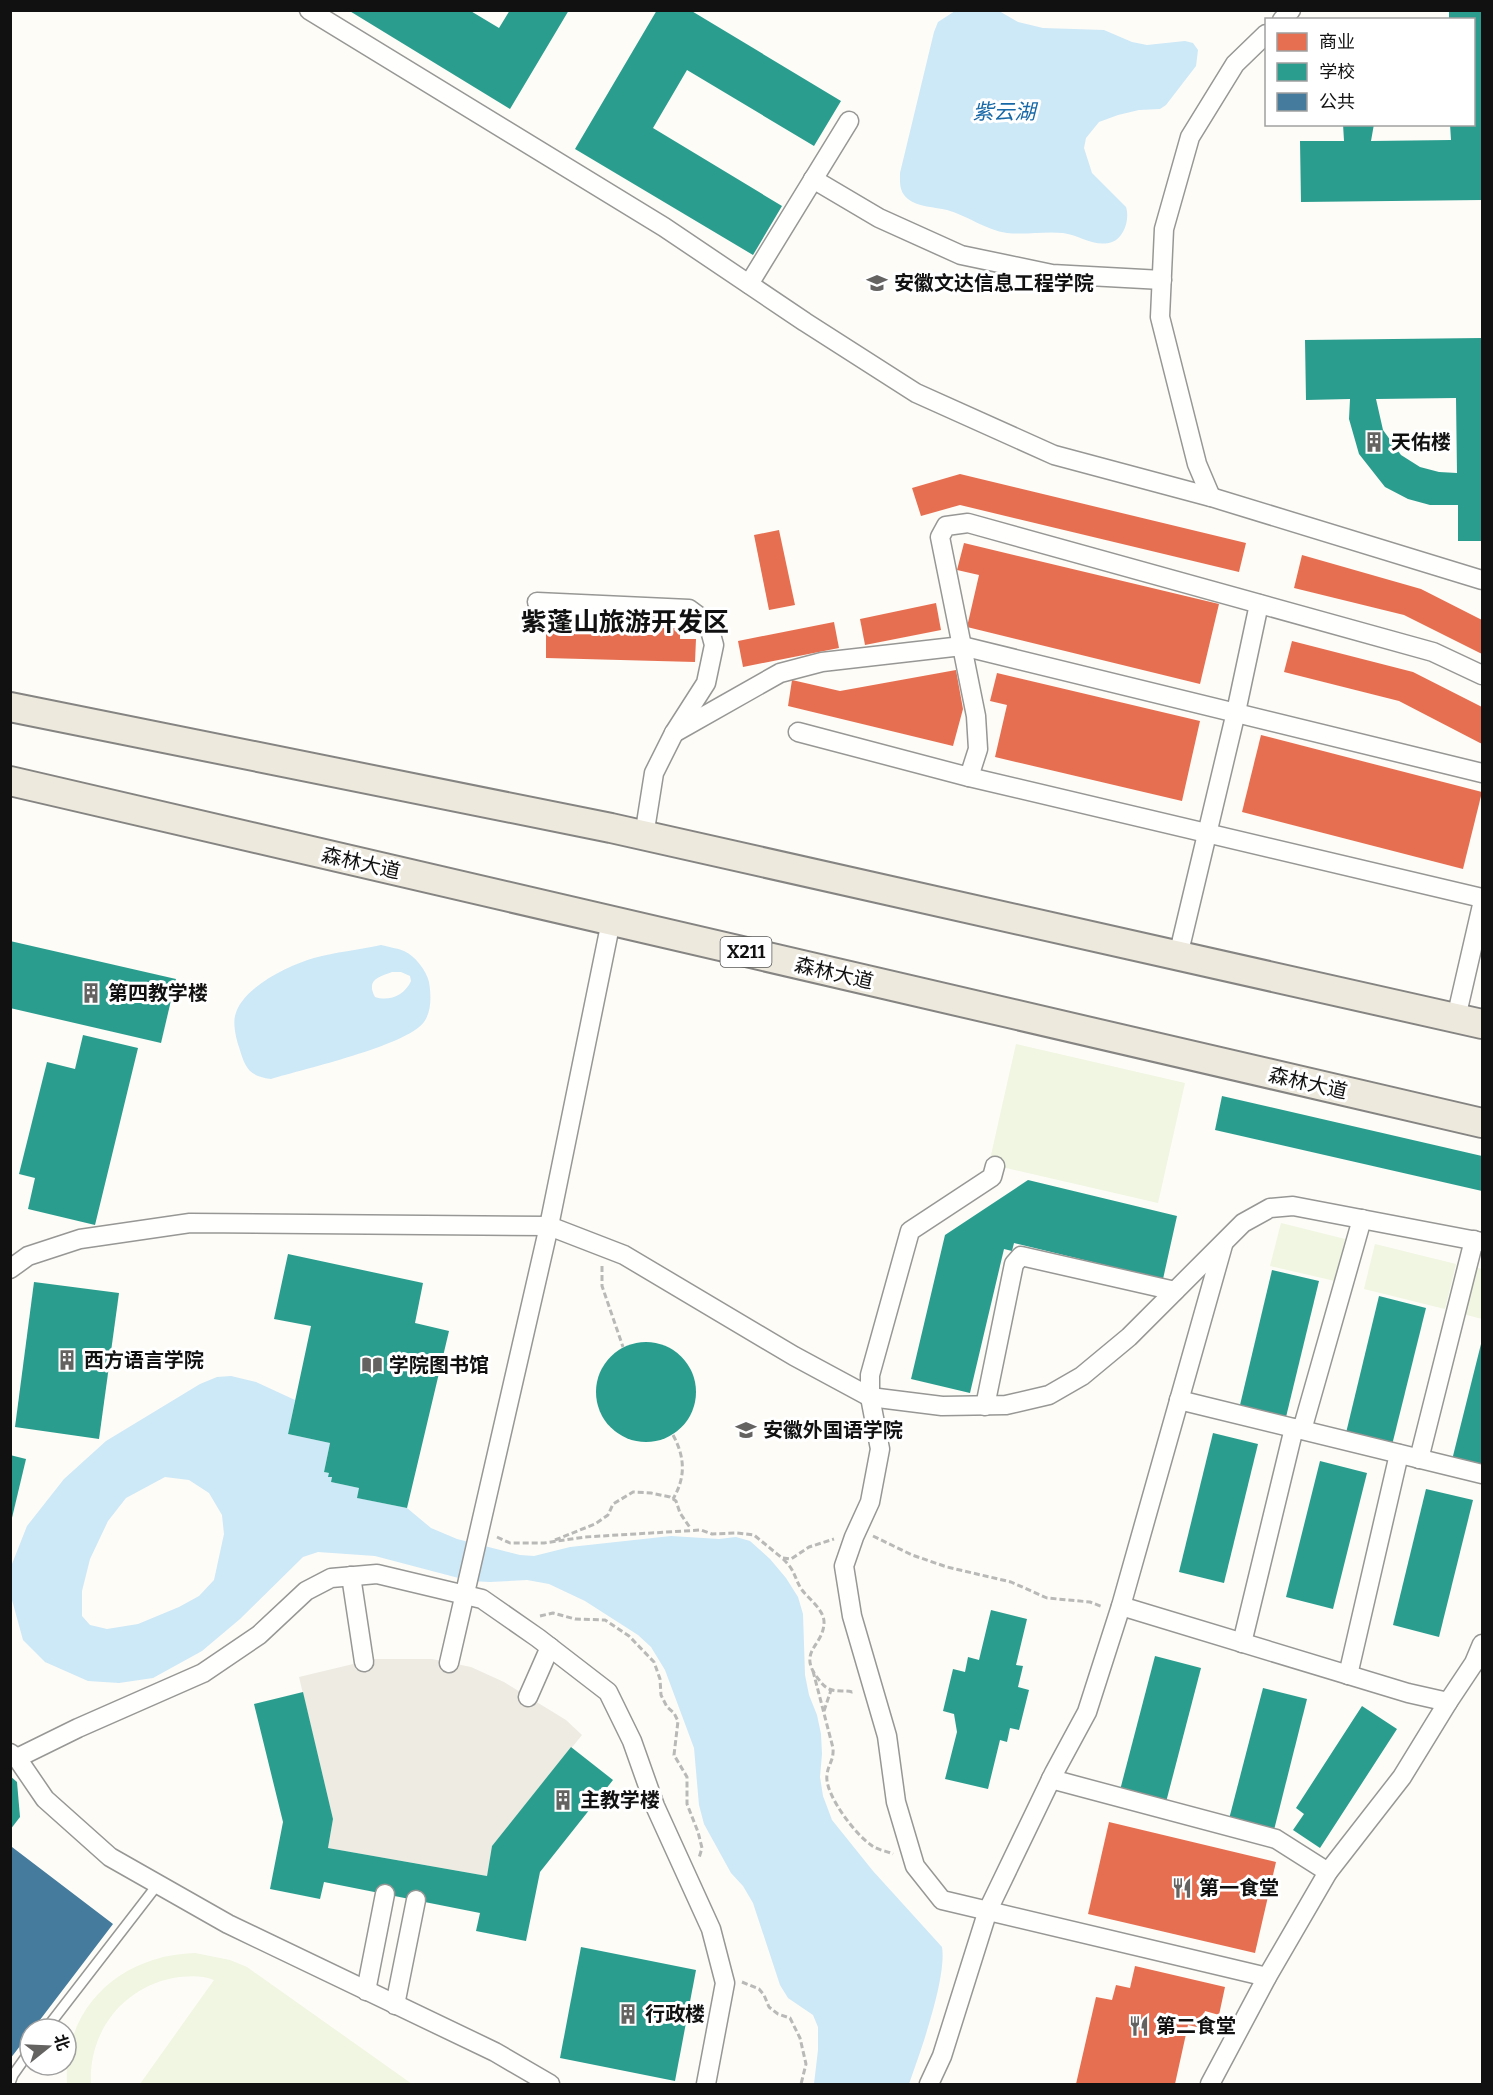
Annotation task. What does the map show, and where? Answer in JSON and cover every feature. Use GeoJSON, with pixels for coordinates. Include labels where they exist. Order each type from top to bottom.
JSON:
{"type":"FeatureCollection","features":[{"type":"Feature","properties":{"kind":"main road"},"geometry":{"type":"LineString","coordinates":[[10,707],[644,836],[1469,1021]]}},
{"type":"Feature","properties":{"kind":"main road","name":"森林大道"},"geometry":{"type":"LineString","coordinates":[[10,781],[1482,1123]]}},
{"type":"Feature","properties":{"kind":"street"},"geometry":{"type":"LineString","coordinates":[[311,11],[664,227],[916,393],[1054,455],[1211,497],[1482,580]]}},
{"type":"Feature","properties":{"kind":"street"},"geometry":{"type":"LineString","coordinates":[[1211,497],[1197,464],[1160,317],[1164,229],[1190,137],[1235,64],[1265,35]]}},
{"type":"Feature","properties":{"kind":"street"},"geometry":{"type":"LineString","coordinates":[[748,284],[849,121]]}},
{"type":"Feature","properties":{"kind":"street"},"geometry":{"type":"LineString","coordinates":[[813,179],[879,218],[961,255],[1052,274],[1162,280]]}},
{"type":"Feature","properties":{"kind":"street"},"geometry":{"type":"LineString","coordinates":[[969,777],[978,749],[976,716],[940,537],[946,526],[968,523],[1433,651],[1482,675]]}},
{"type":"Feature","properties":{"kind":"street"},"geometry":{"type":"LineString","coordinates":[[537,602],[689,609],[708,623],[714,645],[706,683],[674,733],[654,773],[644,836]]}},
{"type":"Feature","properties":{"kind":"street"},"geometry":{"type":"LineString","coordinates":[[1179,956],[1259,604]]}},
{"type":"Feature","properties":{"kind":"street"},"geometry":{"type":"LineString","coordinates":[[674,733],[780,673],[822,662],[962,646],[1482,773]]}},
{"type":"Feature","properties":{"kind":"street"},"geometry":{"type":"LineString","coordinates":[[798,732],[969,777],[1482,898]]}},
{"type":"Feature","properties":{"kind":"street"},"geometry":{"type":"LineString","coordinates":[[1469,1021],[1482,905]]}},
{"type":"Feature","properties":{"kind":"street"},"geometry":{"type":"LineString","coordinates":[[449,1663],[549,1226],[611,921]]}},
{"type":"Feature","properties":{"kind":"street"},"geometry":{"type":"LineString","coordinates":[[995,1166],[992,1177],[910,1231],[870,1375],[870,1397],[880,1449],[870,1503],[844,1566],[852,1616],[887,1736],[896,1802],[915,1866],[942,1899],[1267,1977]]}},
{"type":"Feature","properties":{"kind":"street"},"geometry":{"type":"LineString","coordinates":[[10,1269],[28,1256],[80,1239],[190,1222],[549,1226],[624,1255],[794,1356],[870,1397],[942,1406],[1006,1406],[1049,1395],[1082,1376],[1130,1337],[1243,1223],[1270,1208],[1293,1206],[1478,1241],[1419,1459]]}},
{"type":"Feature","properties":{"kind":"street"},"geometry":{"type":"LineString","coordinates":[[1242,1643],[1298,1429],[1362,1219]]}},
{"type":"Feature","properties":{"kind":"street"},"geometry":{"type":"LineString","coordinates":[[929,2085],[942,2056],[988,1910],[1051,1779],[1087,1712],[1119,1610],[1223,1243]]}},
{"type":"Feature","properties":{"kind":"street"},"geometry":{"type":"LineString","coordinates":[[985,1406],[1014,1264],[1021,1256],[1175,1291]]}},
{"type":"Feature","properties":{"kind":"street"},"geometry":{"type":"LineString","coordinates":[[1179,1400],[1482,1474]]}},
{"type":"Feature","properties":{"kind":"street"},"geometry":{"type":"LineString","coordinates":[[1348,1675],[1399,1454]]}},
{"type":"Feature","properties":{"kind":"street"},"geometry":{"type":"LineString","coordinates":[[549,2085],[495,2052],[228,1924],[110,1857],[45,1799],[14,1756],[203,1673],[259,1635],[306,1591],[331,1578],[377,1574],[464,1590],[482,1599],[550,1647],[608,1692],[632,1742],[655,1806],[711,1929],[725,1983],[706,2085]]}},
{"type":"Feature","properties":{"kind":"street"},"geometry":{"type":"LineString","coordinates":[[351,1576],[364,1662]]}},
{"type":"Feature","properties":{"kind":"street"},"geometry":{"type":"LineString","coordinates":[[1119,1610],[1242,1643],[1408,1693],[1448,1701]]}},
{"type":"Feature","properties":{"kind":"street"},"geometry":{"type":"LineString","coordinates":[[1210,2085],[1267,1977],[1328,1872],[1402,1778],[1448,1701],[1474,1663],[1482,1644]]}},
{"type":"Feature","properties":{"kind":"street"},"geometry":{"type":"LineString","coordinates":[[528,1697],[550,1647]]}},
{"type":"Feature","properties":{"kind":"street"},"geometry":{"type":"LineString","coordinates":[[1051,1779],[1276,1839],[1328,1872]]}},
{"type":"Feature","properties":{"kind":"street"},"geometry":{"type":"LineString","coordinates":[[366,1991],[385,1894]]}},
{"type":"Feature","properties":{"kind":"street"},"geometry":{"type":"LineString","coordinates":[[395,2004],[416,1900]]}},
{"type":"Feature","properties":{"kind":"lane"},"geometry":{"type":"LineString","coordinates":[[55,2017],[158,1884]]}},
{"type":"Feature","properties":{"kind":"lane"},"geometry":{"type":"LineString","coordinates":[[10,2082],[18,2068]]}},
{"type":"Feature","properties":{"kind":"path"},"geometry":{"type":"LineString","coordinates":[[601,1246],[602,1286],[623,1347]]}},
{"type":"Feature","properties":{"kind":"path"},"geometry":{"type":"LineString","coordinates":[[673,1434],[679,1445],[684,1466],[680,1487],[673,1499]]}},
{"type":"Feature","properties":{"kind":"path"},"geometry":{"type":"LineString","coordinates":[[551,1542],[595,1524],[608,1515],[613,1504],[633,1492],[651,1493],[673,1499],[691,1529]]}},
{"type":"Feature","properties":{"kind":"path"},"geometry":{"type":"LineString","coordinates":[[479,1529],[510,1543],[551,1542],[585,1537],[691,1529],[712,1534],[754,1535],[793,1568],[801,1589],[822,1613],[824,1619],[823,1631],[809,1654],[809,1661],[833,1748],[834,1758],[827,1775],[828,1785],[838,1808],[872,1846],[915,1866]]}},
{"type":"Feature","properties":{"kind":"path"},"geometry":{"type":"LineString","coordinates":[[782,1558],[791,1559],[823,1541],[856,1533],[939,1564],[1011,1582],[1047,1598],[1090,1602],[1119,1610]]}},
{"type":"Feature","properties":{"kind":"path"},"geometry":{"type":"LineString","coordinates":[[523,1628],[540,1616],[553,1613],[575,1619],[605,1620],[629,1636],[654,1662],[660,1679],[661,1695],[678,1721],[674,1755],[687,1777],[687,1804],[702,1848],[697,1868],[688,1878]]}},
{"type":"Feature","properties":{"kind":"path"},"geometry":{"type":"LineString","coordinates":[[813,1671],[821,1684],[831,1690],[852,1692],[872,1684]]}},
{"type":"Feature","properties":{"kind":"path"},"geometry":{"type":"LineString","coordinates":[[823,1713],[831,1690]]}},
{"type":"Feature","properties":{"kind":"path"},"geometry":{"type":"LineString","coordinates":[[723,1976],[759,1989],[769,2007],[778,2014],[790,2018],[800,2038],[806,2064],[801,2085]]}},
{"type":"Feature","properties":{"kind":"green space"},"geometry":{"type":"Polygon","coordinates":[[[1016,1044],[1185,1083],[1158,1203],[989,1164],[1016,1044]]]}},
{"type":"Feature","properties":{"kind":"green space"},"geometry":{"type":"Polygon","coordinates":[[[1281,1223],[1345,1239],[1335,1281],[1270,1266],[1281,1223]]]}},
{"type":"Feature","properties":{"kind":"green space"},"geometry":{"type":"Polygon","coordinates":[[[1375,1244],[1456,1264],[1445,1309],[1364,1289],[1375,1244]]]}},
{"type":"Feature","properties":{"kind":"green space"},"geometry":{"type":"Polygon","coordinates":[[[1474,1267],[1482,1269],[1482,1319],[1463,1314],[1474,1267]]]}},
{"type":"Feature","properties":{"kind":"green space"},"geometry":{"type":"Polygon","coordinates":[[[195,1953],[230,1960],[247,1967],[412,2084],[140,2084],[214,1980],[194,1976],[155,1983],[124,2002],[102,2031],[95,2047],[91,2084],[67,2084],[67,2077],[78,2077],[78,2025],[86,2009],[102,1990],[121,1975],[143,1963],[168,1956],[195,1953]]]}},
{"type":"Feature","properties":{"kind":"shaded area"},"geometry":{"type":"Polygon","coordinates":[[[374,1659],[432,1659],[471,1667],[504,1682],[566,1720],[582,1735],[492,1846],[487,1876],[328,1848],[333,1819],[299,1677],[374,1659]]]}},
{"type":"Feature","properties":{"kind":"water","name":"紫云湖"},"geometry":{"type":"Polygon","coordinates":[[[955,11],[999,11],[1018,22],[1043,28],[1104,30],[1132,42],[1147,45],[1185,41],[1193,43],[1198,50],[1196,66],[1166,105],[1160,109],[1139,110],[1099,122],[1086,138],[1084,148],[1092,173],[1126,207],[1125,228],[1116,240],[1100,243],[1063,233],[1007,233],[947,210],[917,204],[903,193],[900,173],[934,32],[938,22],[955,11]]]}},
{"type":"Feature","properties":{"kind":"water"},"geometry":{"type":"Polygon","coordinates":[[[381,945],[404,951],[423,968],[428,977],[430,997],[430,1008],[424,1022],[414,1031],[397,1040],[329,1063],[271,1079],[252,1073],[243,1060],[234,1023],[239,1006],[246,996],[267,979],[304,961],[381,945]],[[392,972],[375,980],[372,987],[375,997],[386,999],[401,994],[411,981],[410,976],[401,972],[392,972]]]}},
{"type":"Feature","properties":{"kind":"water"},"geometry":{"type":"Polygon","coordinates":[[[231,1376],[256,1382],[295,1400],[288,1434],[330,1443],[324,1472],[329,1473],[329,1477],[332,1477],[331,1482],[359,1488],[358,1498],[407,1508],[431,1528],[457,1539],[520,1555],[534,1556],[570,1547],[671,1536],[719,1539],[736,1537],[750,1541],[770,1559],[798,1597],[803,1614],[805,1675],[821,1734],[820,1777],[823,1796],[832,1820],[873,1871],[942,1947],[937,1996],[909,2084],[814,2084],[818,2027],[813,2015],[788,1998],[780,1985],[753,1903],[743,1886],[731,1873],[704,1824],[699,1805],[694,1748],[665,1670],[651,1647],[638,1635],[585,1601],[549,1584],[527,1580],[470,1581],[375,1556],[318,1552],[303,1557],[240,1619],[202,1651],[153,1678],[119,1683],[88,1681],[45,1662],[23,1640],[12,1600],[12,1564],[27,1526],[64,1479],[106,1441],[200,1384],[217,1377],[231,1376]],[[165,1477],[126,1498],[108,1521],[90,1559],[82,1591],[82,1616],[90,1625],[107,1629],[138,1624],[199,1596],[214,1580],[224,1534],[222,1515],[209,1493],[189,1480],[165,1477]]]}},
{"type":"Feature","properties":{"kind":"building: 商业"},"geometry":{"type":"Polygon","coordinates":[[[960,474],[1246,543],[1239,572],[960,505],[921,516],[912,488],[960,474]]]}},
{"type":"Feature","properties":{"kind":"building: 商业"},"geometry":{"type":"Polygon","coordinates":[[[779,530],[795,605],[769,610],[754,535],[779,530]]]}},
{"type":"Feature","properties":{"kind":"building: 商业"},"geometry":{"type":"Polygon","coordinates":[[[964,543],[1219,604],[1200,684],[967,627],[979,575],[957,570],[964,543]]]}},
{"type":"Feature","properties":{"kind":"building: 商业"},"geometry":{"type":"Polygon","coordinates":[[[1302,555],[1421,589],[1482,620],[1482,654],[1404,615],[1294,588],[1302,555]]]}},
{"type":"Feature","properties":{"kind":"building: 商业"},"geometry":{"type":"Polygon","coordinates":[[[936,603],[941,630],[865,645],[860,619],[936,603]]]}},
{"type":"Feature","properties":{"kind":"building: 商业"},"geometry":{"type":"Polygon","coordinates":[[[834,622],[839,648],[743,667],[738,641],[834,622]]]}},
{"type":"Feature","properties":{"kind":"building: 商业"},"geometry":{"type":"Polygon","coordinates":[[[564,624],[596,625],[596,633],[652,635],[652,628],[680,628],[680,639],[696,639],[695,662],[546,658],[546,632],[564,632],[564,624]]]}},
{"type":"Feature","properties":{"kind":"building: 商业"},"geometry":{"type":"Polygon","coordinates":[[[1292,641],[1413,672],[1482,707],[1482,744],[1399,701],[1284,672],[1292,641]]]}},
{"type":"Feature","properties":{"kind":"building: 商业"},"geometry":{"type":"Polygon","coordinates":[[[956,670],[963,709],[953,746],[788,706],[792,680],[840,691],[956,670]]]}},
{"type":"Feature","properties":{"kind":"building: 商业"},"geometry":{"type":"Polygon","coordinates":[[[997,673],[1200,721],[1182,801],[995,757],[1007,705],[990,701],[997,673]]]}},
{"type":"Feature","properties":{"kind":"building: 商业"},"geometry":{"type":"Polygon","coordinates":[[[1261,735],[1482,792],[1463,869],[1242,812],[1261,735]]]}},
{"type":"Feature","properties":{"kind":"building: 商业","name":"第一食堂"},"geometry":{"type":"Polygon","coordinates":[[[1109,1822],[1276,1862],[1255,1953],[1088,1914],[1109,1822]]]}},
{"type":"Feature","properties":{"kind":"building: 商业","name":"第二食堂"},"geometry":{"type":"Polygon","coordinates":[[[1135,1966],[1225,1987],[1219,2015],[1205,2011],[1201,2028],[1188,2025],[1175,2084],[1076,2084],[1096,1997],[1112,2000],[1116,1985],[1130,1988],[1135,1966]]]}},
{"type":"Feature","properties":{"kind":"building: 学校"},"geometry":{"type":"Polygon","coordinates":[[[348,10],[469,10],[499,28],[510,10],[569,10],[510,109],[348,10]]]}},
{"type":"Feature","properties":{"kind":"building: 学校"},"geometry":{"type":"Polygon","coordinates":[[[657,10],[690,10],[841,101],[814,146],[687,70],[653,128],[782,206],[753,255],[575,149],[657,10]]]}},
{"type":"Feature","properties":{"kind":"building: 学校"},"geometry":{"type":"Polygon","coordinates":[[[1449,10],[1482,10],[1482,200],[1301,202],[1300,141],[1344,141],[1343,126],[1374,126],[1371,141],[1451,140],[1450,126],[1475,126],[1475,18],[1449,18],[1449,10]]]}},
{"type":"Feature","properties":{"kind":"building: 学校","name":"天佑楼"},"geometry":{"type":"Polygon","coordinates":[[[1482,338],[1482,541],[1458,541],[1458,505],[1430,505],[1408,499],[1385,487],[1359,454],[1349,419],[1350,399],[1306,400],[1305,340],[1482,338]],[[1456,398],[1376,399],[1383,430],[1401,455],[1420,467],[1439,472],[1457,473],[1456,398]]]}},
{"type":"Feature","properties":{"kind":"building: 学校","name":"第四教学楼"},"geometry":{"type":"Polygon","coordinates":[[[10,941],[176,979],[161,1043],[10,1008],[10,941]]]}},
{"type":"Feature","properties":{"kind":"building: 学校"},"geometry":{"type":"Polygon","coordinates":[[[83,1035],[138,1048],[95,1225],[28,1209],[35,1178],[19,1174],[47,1062],[75,1069],[83,1035]]]}},
{"type":"Feature","properties":{"kind":"building: 学校"},"geometry":{"type":"Polygon","coordinates":[[[1222,1096],[1482,1156],[1482,1191],[1215,1130],[1222,1096]]]}},
{"type":"Feature","properties":{"kind":"building: 学校"},"geometry":{"type":"Polygon","coordinates":[[[1028,1180],[1177,1216],[1163,1279],[1014,1243],[1012,1251],[1004,1249],[970,1393],[911,1379],[945,1235],[1028,1180]]]}},
{"type":"Feature","properties":{"kind":"building: 学校","name":"学院图书馆"},"geometry":{"type":"Polygon","coordinates":[[[288,1254],[423,1283],[415,1323],[449,1331],[407,1508],[357,1498],[359,1488],[331,1482],[332,1477],[328,1477],[329,1473],[324,1472],[330,1443],[288,1434],[311,1326],[274,1319],[288,1254]]]}},
{"type":"Feature","properties":{"kind":"building: 学校"},"geometry":{"type":"Polygon","coordinates":[[[1272,1270],[1319,1281],[1286,1417],[1240,1405],[1272,1270]]]}},
{"type":"Feature","properties":{"kind":"building: 学校","name":"西方语言学院"},"geometry":{"type":"Polygon","coordinates":[[[34,1282],[119,1293],[99,1439],[15,1427],[34,1282]]]}},
{"type":"Feature","properties":{"kind":"building: 学校"},"geometry":{"type":"Polygon","coordinates":[[[1379,1296],[1426,1308],[1392,1445],[1346,1433],[1379,1296]]]}},
{"type":"Feature","properties":{"kind":"building: 学校"},"geometry":{"type":"Polygon","coordinates":[[[1482,1340],[1482,1467],[1452,1460],[1482,1340]]]}},
{"type":"Feature","properties":{"kind":"building: 学校"},"geometry":{"type":"Polygon","coordinates":[[[646,1342],[665,1345],[682,1356],[693,1373],[696,1392],[693,1411],[682,1428],[665,1439],[646,1442],[627,1439],[610,1428],[599,1411],[596,1392],[599,1373],[610,1356],[627,1345],[646,1342]]]}},
{"type":"Feature","properties":{"kind":"building: 学校"},"geometry":{"type":"Polygon","coordinates":[[[1213,1433],[1258,1444],[1224,1583],[1179,1572],[1213,1433]]]}},
{"type":"Feature","properties":{"kind":"building: 学校"},"geometry":{"type":"Polygon","coordinates":[[[10,1455],[26,1459],[11,1522],[10,1522],[10,1455]]]}},
{"type":"Feature","properties":{"kind":"building: 学校"},"geometry":{"type":"Polygon","coordinates":[[[1320,1461],[1367,1473],[1333,1609],[1286,1597],[1320,1461]]]}},
{"type":"Feature","properties":{"kind":"building: 学校"},"geometry":{"type":"Polygon","coordinates":[[[1426,1489],[1473,1500],[1439,1637],[1393,1625],[1426,1489]]]}},
{"type":"Feature","properties":{"kind":"building: 学校"},"geometry":{"type":"Polygon","coordinates":[[[991,1610],[1027,1619],[1016,1665],[1023,1666],[1018,1687],[1029,1690],[1019,1730],[1010,1728],[1007,1742],[1000,1740],[988,1789],[945,1779],[957,1732],[954,1714],[943,1711],[953,1669],[965,1672],[968,1657],[979,1660],[991,1610]]]}},
{"type":"Feature","properties":{"kind":"building: 学校"},"geometry":{"type":"Polygon","coordinates":[[[1155,1656],[1201,1668],[1165,1806],[1119,1794],[1155,1656]]]}},
{"type":"Feature","properties":{"kind":"building: 学校"},"geometry":{"type":"Polygon","coordinates":[[[1263,1688],[1307,1699],[1273,1834],[1228,1823],[1263,1688]]]}},
{"type":"Feature","properties":{"kind":"building: 学校","name":"主教学楼"},"geometry":{"type":"Polygon","coordinates":[[[303,1692],[333,1819],[328,1848],[487,1876],[492,1846],[571,1747],[613,1780],[540,1872],[526,1941],[476,1931],[480,1913],[324,1882],[320,1899],[270,1889],[283,1822],[254,1704],[303,1692]]]}},
{"type":"Feature","properties":{"kind":"building: 学校"},"geometry":{"type":"Polygon","coordinates":[[[1362,1706],[1397,1729],[1320,1848],[1293,1830],[1304,1814],[1296,1808],[1362,1706]]]}},
{"type":"Feature","properties":{"kind":"building: 学校"},"geometry":{"type":"Polygon","coordinates":[[[10,1776],[17,1782],[20,1817],[10,1830],[10,1776]]]}},
{"type":"Feature","properties":{"kind":"building: 学校","name":"行政楼"},"geometry":{"type":"Polygon","coordinates":[[[581,1947],[696,1970],[675,2081],[560,2058],[581,1947]]]}},
{"type":"Feature","properties":{"kind":"building: 公共"},"geometry":{"type":"Polygon","coordinates":[[[12,1847],[113,1924],[42,2017],[18,2017],[18,2049],[10,2059],[10,1849],[12,1847]]]}},
{"type":"Feature","properties":{"kind":"place","name":"安徽文达信息工程学院"},"geometry":{"type":"Point","coordinates":[877,283]}},
{"type":"Feature","properties":{"kind":"place","name":"天佑楼"},"geometry":{"type":"Point","coordinates":[1374,442]}},
{"type":"Feature","properties":{"kind":"place","name":"第四教学楼"},"geometry":{"type":"Point","coordinates":[91,993]}},
{"type":"Feature","properties":{"kind":"place","name":"西方语言学院"},"geometry":{"type":"Point","coordinates":[67,1360]}},
{"type":"Feature","properties":{"kind":"place","name":"学院图书馆"},"geometry":{"type":"Point","coordinates":[372,1365]}},
{"type":"Feature","properties":{"kind":"place","name":"安徽外国语学院"},"geometry":{"type":"Point","coordinates":[746,1430]}},
{"type":"Feature","properties":{"kind":"place","name":"主教学楼"},"geometry":{"type":"Point","coordinates":[563,1800]}},
{"type":"Feature","properties":{"kind":"place","name":"第一食堂"},"geometry":{"type":"Point","coordinates":[1182,1888]}},
{"type":"Feature","properties":{"kind":"place","name":"行政楼"},"geometry":{"type":"Point","coordinates":[628,2014]}},
{"type":"Feature","properties":{"kind":"place","name":"第二食堂"},"geometry":{"type":"Point","coordinates":[1139,2026]}},
{"type":"Feature","properties":{"kind":"district","name":"紫蓬山旅游开发区"},"geometry":{"type":"Point","coordinates":[625,622]}}]}
